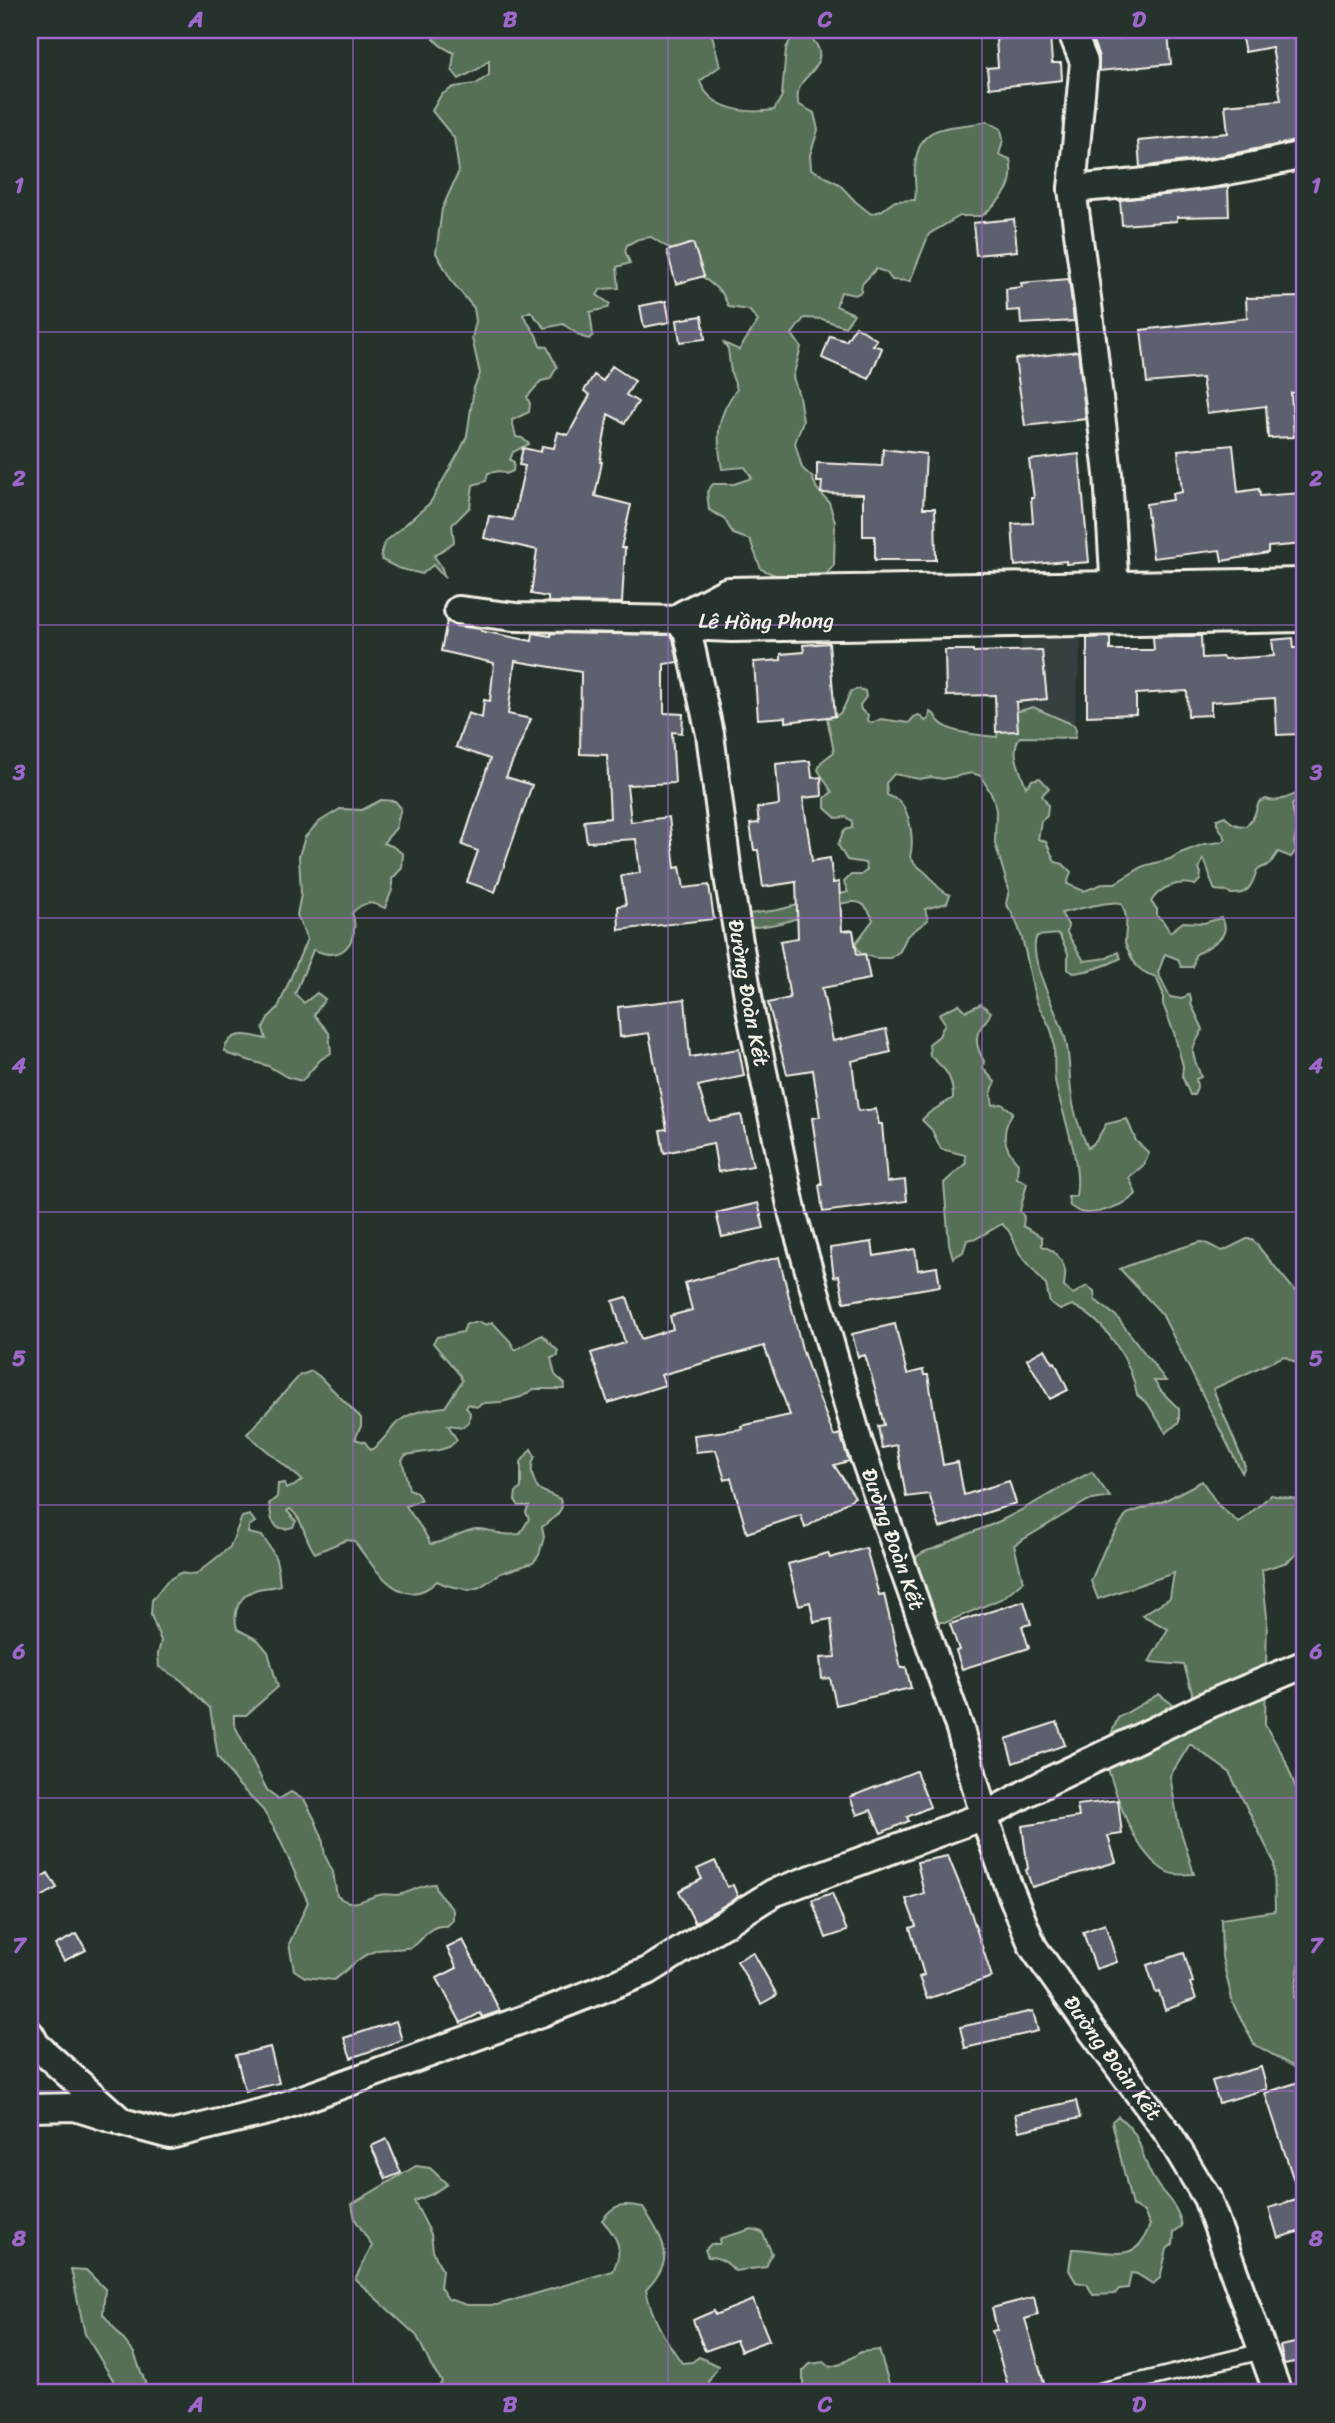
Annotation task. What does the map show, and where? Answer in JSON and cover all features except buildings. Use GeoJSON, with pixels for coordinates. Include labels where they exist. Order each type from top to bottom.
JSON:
{"type":"FeatureCollection","features":[{"type":"Feature","properties":{"kind":"street"},"geometry":{"type":"LineString","coordinates":[[1071,30],[1084,62],[1072,190],[1108,474],[1115,591]]}},
{"type":"Feature","properties":{"kind":"street"},"geometry":{"type":"LineString","coordinates":[[1072,190],[1186,178],[1277,162],[1305,154]]}},
{"type":"Feature","properties":{"kind":"street","name":"Lê Hồng Phong"},"geometry":{"type":"LineString","coordinates":[[685,620],[729,597],[1305,588]]}},
{"type":"Feature","properties":{"kind":"street"},"geometry":{"type":"LineString","coordinates":[[458,610],[515,617],[685,620]]}},
{"type":"Feature","properties":{"kind":"street","name":"Lê Hồng Phong"},"geometry":{"type":"LineString","coordinates":[[685,620],[746,622],[1305,612]]}},
{"type":"Feature","properties":{"kind":"street","name":"Đường Đoàn Kết"},"geometry":{"type":"LineString","coordinates":[[685,620],[710,734],[729,882],[751,1014],[793,1215],[859,1443],[960,1729],[984,1816],[1033,1947],[1168,2133],[1207,2197],[1279,2393]]}},
{"type":"Feature","properties":{"kind":"street"},"geometry":{"type":"LineString","coordinates":[[30,2108],[75,2107],[170,2135],[272,2109],[541,2013],[648,1971],[773,1893],[984,1816],[1051,1780],[1210,1704],[1305,1664]]}},
{"type":"Feature","properties":{"kind":"street"},"geometry":{"type":"LineString","coordinates":[[30,2034],[36,2045],[122,2122]]}},
{"type":"Feature","properties":{"kind":"lane"},"geometry":{"type":"LineString","coordinates":[[1091,2393],[1263,2351]]}},
{"type":"Feature","properties":{"kind":"shaded area"},"geometry":{"type":"Polygon","coordinates":[[[1082,628],[1074,725],[1020,737],[1022,630],[1082,628]]]}},
{"type":"Feature","properties":{"kind":"green space"},"geometry":{"type":"Polygon","coordinates":[[[430,30],[719,30],[712,35],[720,66],[700,81],[705,91],[721,104],[752,111],[774,110],[782,96],[786,48],[795,32],[802,33],[817,44],[819,50],[818,62],[800,85],[798,95],[798,104],[814,113],[818,130],[810,155],[811,169],[839,184],[871,214],[881,211],[895,201],[915,200],[918,152],[930,134],[950,127],[987,121],[1001,129],[1003,140],[999,155],[1010,159],[1011,178],[1006,192],[996,204],[982,216],[960,216],[929,234],[910,281],[892,280],[886,272],[876,269],[862,284],[861,292],[855,295],[841,292],[836,306],[854,314],[845,327],[822,319],[804,318],[792,334],[801,347],[793,377],[803,421],[795,443],[802,468],[812,477],[817,489],[829,502],[835,522],[834,565],[825,576],[782,578],[761,569],[750,540],[733,534],[724,518],[709,510],[707,492],[713,484],[734,484],[752,478],[745,467],[722,469],[719,427],[725,408],[737,389],[731,373],[728,349],[724,343],[739,350],[758,321],[749,310],[729,307],[722,293],[703,277],[701,268],[651,237],[638,239],[627,245],[625,251],[630,263],[617,267],[619,288],[601,289],[597,295],[610,304],[608,308],[590,312],[593,335],[589,339],[563,324],[545,328],[530,311],[523,315],[540,346],[547,347],[557,367],[550,379],[541,381],[527,397],[529,412],[512,420],[516,437],[529,444],[513,452],[510,460],[514,462],[513,471],[506,474],[500,471],[488,473],[486,481],[473,485],[470,507],[452,525],[454,542],[434,556],[445,578],[433,565],[422,574],[398,568],[382,560],[385,542],[430,503],[461,449],[467,436],[474,388],[480,374],[472,338],[476,321],[474,308],[453,283],[436,253],[442,209],[459,171],[454,138],[432,111],[441,95],[454,87],[476,84],[489,75],[489,60],[459,79],[452,70],[454,53],[436,41],[430,30]]]}},
{"type":"Feature","properties":{"kind":"green space"},"geometry":{"type":"Polygon","coordinates":[[[851,691],[865,691],[866,697],[860,705],[861,710],[868,715],[867,720],[872,723],[881,719],[909,723],[919,715],[925,721],[929,719],[930,712],[952,730],[997,737],[998,730],[1014,711],[1033,707],[1074,725],[1075,738],[1020,737],[1016,755],[1026,787],[1032,780],[1040,778],[1049,788],[1042,795],[1048,805],[1047,816],[1041,821],[1038,839],[1046,842],[1055,862],[1063,864],[1071,872],[1067,884],[1084,891],[1105,883],[1115,883],[1144,866],[1170,859],[1204,844],[1222,842],[1226,839],[1217,819],[1225,816],[1234,824],[1246,826],[1254,816],[1259,802],[1266,799],[1278,800],[1300,793],[1292,805],[1297,830],[1294,842],[1296,850],[1291,857],[1278,852],[1270,864],[1257,870],[1246,891],[1231,894],[1215,890],[1203,859],[1199,869],[1200,880],[1195,885],[1182,883],[1170,886],[1159,892],[1151,902],[1157,909],[1157,916],[1170,932],[1183,922],[1204,923],[1221,918],[1224,924],[1222,936],[1213,945],[1195,955],[1193,967],[1181,967],[1178,959],[1165,954],[1158,973],[1170,997],[1182,999],[1189,994],[1203,1029],[1193,1048],[1201,1077],[1196,1079],[1194,1095],[1190,1095],[1182,1076],[1183,1066],[1156,977],[1139,968],[1126,945],[1126,917],[1121,903],[1101,904],[1061,913],[1068,925],[1067,933],[1084,961],[1107,958],[1118,952],[1121,958],[1104,966],[1074,973],[1068,970],[1068,953],[1059,934],[1037,936],[1035,945],[1039,971],[1065,1037],[1073,1106],[1088,1148],[1096,1141],[1106,1124],[1127,1119],[1136,1141],[1149,1153],[1144,1165],[1129,1177],[1136,1194],[1125,1202],[1110,1209],[1086,1213],[1070,1206],[1068,1197],[1076,1196],[1077,1170],[1056,1086],[1052,1033],[1036,1000],[1018,926],[1006,904],[1009,890],[995,843],[996,810],[993,797],[981,776],[972,773],[943,779],[919,779],[894,774],[886,783],[887,795],[898,800],[909,819],[912,843],[910,857],[938,887],[950,895],[947,903],[925,909],[928,920],[907,936],[900,951],[890,958],[861,954],[855,944],[873,920],[866,908],[858,902],[839,904],[778,924],[725,929],[720,918],[778,910],[848,892],[844,882],[851,875],[861,875],[867,870],[865,863],[847,860],[838,845],[844,830],[852,828],[852,821],[846,817],[836,818],[825,808],[825,798],[832,792],[818,770],[821,762],[834,752],[827,718],[841,712],[851,691]]]}},
{"type":"Feature","properties":{"kind":"green space"},"geometry":{"type":"Polygon","coordinates":[[[381,800],[395,801],[401,808],[396,828],[383,843],[403,854],[402,868],[392,879],[392,890],[385,908],[367,903],[352,913],[354,933],[343,950],[329,954],[313,950],[295,994],[304,1003],[317,993],[325,999],[314,1015],[329,1033],[331,1053],[320,1060],[302,1081],[287,1077],[268,1066],[228,1054],[224,1050],[227,1043],[236,1036],[266,1039],[263,1028],[278,1008],[307,939],[297,915],[301,894],[299,856],[305,837],[319,822],[340,809],[362,810],[381,800]]]}},
{"type":"Feature","properties":{"kind":"green space"},"geometry":{"type":"Polygon","coordinates":[[[959,1004],[966,1011],[981,1004],[991,1012],[979,1031],[977,1044],[984,1061],[983,1068],[995,1082],[991,1094],[993,1105],[1002,1104],[1013,1112],[1006,1126],[1005,1138],[1009,1151],[1018,1163],[1017,1178],[1027,1183],[1020,1211],[1024,1217],[1023,1226],[1042,1237],[1042,1246],[1050,1249],[1059,1258],[1065,1270],[1064,1287],[1073,1294],[1087,1286],[1094,1291],[1095,1300],[1116,1316],[1166,1381],[1154,1381],[1179,1409],[1179,1422],[1166,1433],[1148,1404],[1137,1395],[1129,1368],[1115,1342],[1084,1312],[1072,1305],[1060,1310],[1050,1303],[1046,1285],[1020,1254],[1009,1231],[1002,1224],[977,1238],[967,1240],[963,1252],[953,1258],[949,1244],[944,1183],[966,1163],[965,1155],[941,1149],[932,1130],[922,1120],[953,1098],[950,1079],[930,1056],[929,1044],[939,1036],[945,1023],[939,1014],[959,1004]]]}},
{"type":"Feature","properties":{"kind":"green space"},"geometry":{"type":"Polygon","coordinates":[[[1252,1239],[1305,1303],[1305,1364],[1284,1356],[1213,1389],[1245,1466],[1242,1473],[1162,1314],[1120,1269],[1197,1243],[1202,1242],[1223,1251],[1252,1239]]]}},
{"type":"Feature","properties":{"kind":"green space"},"geometry":{"type":"Polygon","coordinates":[[[480,1322],[486,1325],[492,1322],[515,1350],[542,1335],[558,1351],[558,1356],[551,1358],[555,1375],[565,1384],[564,1389],[534,1389],[521,1397],[501,1402],[484,1403],[476,1407],[469,1404],[466,1407],[470,1413],[469,1422],[462,1427],[448,1425],[457,1440],[449,1447],[406,1455],[402,1460],[409,1489],[416,1492],[421,1500],[406,1506],[430,1544],[476,1529],[520,1534],[529,1519],[526,1512],[529,1506],[519,1506],[515,1500],[516,1492],[521,1488],[521,1462],[531,1449],[535,1456],[532,1473],[538,1489],[560,1499],[562,1507],[557,1515],[542,1527],[544,1537],[539,1555],[533,1563],[501,1573],[480,1587],[469,1590],[437,1581],[424,1590],[412,1593],[390,1583],[370,1563],[354,1541],[346,1540],[315,1553],[298,1518],[290,1509],[287,1511],[296,1521],[293,1527],[277,1527],[272,1520],[269,1504],[277,1497],[278,1484],[285,1483],[286,1489],[302,1480],[247,1434],[300,1375],[312,1371],[361,1418],[361,1426],[355,1439],[365,1442],[371,1450],[405,1417],[424,1410],[445,1407],[462,1381],[433,1343],[437,1337],[463,1332],[466,1324],[480,1322]]]}},
{"type":"Feature","properties":{"kind":"green space"},"geometry":{"type":"Polygon","coordinates":[[[1092,1472],[1110,1497],[1087,1501],[1014,1545],[1023,1581],[1003,1598],[947,1622],[939,1622],[916,1566],[915,1559],[918,1556],[997,1523],[1092,1472]]]}},
{"type":"Feature","properties":{"kind":"green space"},"geometry":{"type":"Polygon","coordinates":[[[1202,1481],[1218,1505],[1239,1523],[1271,1495],[1302,1500],[1305,1509],[1305,1547],[1287,1562],[1262,1570],[1267,1617],[1265,1725],[1283,1755],[1305,1811],[1305,1881],[1302,1884],[1304,1927],[1294,1997],[1305,2009],[1305,2073],[1254,2044],[1233,2004],[1222,1957],[1221,1919],[1275,1911],[1274,1862],[1229,1772],[1190,1744],[1170,1776],[1178,1822],[1194,1874],[1173,1874],[1154,1863],[1134,1835],[1119,1802],[1103,1753],[1118,1718],[1159,1694],[1190,1718],[1192,1692],[1184,1665],[1149,1662],[1168,1629],[1142,1615],[1170,1598],[1174,1573],[1098,1599],[1091,1581],[1105,1548],[1127,1514],[1164,1501],[1202,1481]]]}},
{"type":"Feature","properties":{"kind":"green space"},"geometry":{"type":"Polygon","coordinates":[[[250,1515],[255,1522],[249,1526],[248,1533],[262,1536],[270,1548],[276,1559],[280,1585],[251,1591],[246,1595],[236,1610],[236,1623],[237,1629],[258,1640],[268,1652],[278,1687],[246,1715],[234,1715],[234,1724],[267,1790],[279,1799],[291,1792],[305,1801],[322,1837],[337,1896],[343,1900],[358,1902],[381,1894],[396,1895],[435,1884],[437,1891],[453,1910],[453,1920],[447,1926],[430,1930],[415,1945],[371,1952],[334,1980],[305,1977],[294,1970],[289,1944],[308,1902],[277,1833],[263,1810],[236,1782],[218,1757],[210,1708],[181,1680],[159,1667],[161,1641],[151,1615],[152,1600],[167,1581],[180,1573],[195,1575],[230,1547],[242,1517],[250,1515]]]}},
{"type":"Feature","properties":{"kind":"green space"},"geometry":{"type":"Polygon","coordinates":[[[1118,2116],[1133,2131],[1148,2169],[1173,2205],[1182,2226],[1174,2232],[1173,2244],[1167,2249],[1160,2278],[1153,2284],[1131,2273],[1128,2288],[1119,2289],[1115,2294],[1093,2295],[1087,2284],[1076,2282],[1069,2270],[1072,2249],[1108,2253],[1133,2250],[1144,2238],[1150,2225],[1144,2212],[1132,2206],[1112,2121],[1118,2116]]]}},
{"type":"Feature","properties":{"kind":"green space"},"geometry":{"type":"Polygon","coordinates":[[[416,2166],[430,2168],[447,2184],[414,2201],[431,2234],[433,2251],[442,2270],[440,2287],[448,2299],[467,2305],[497,2305],[613,2271],[618,2256],[618,2244],[602,2220],[615,2207],[643,2207],[664,2249],[662,2268],[646,2290],[652,2310],[682,2363],[692,2362],[699,2357],[718,2366],[709,2381],[711,2393],[608,2393],[588,2388],[583,2393],[436,2393],[442,2381],[431,2366],[417,2336],[355,2279],[372,2246],[355,2219],[352,2204],[416,2166]]]}},
{"type":"Feature","properties":{"kind":"green space"},"geometry":{"type":"Polygon","coordinates":[[[752,2229],[762,2232],[772,2253],[766,2267],[735,2271],[723,2261],[708,2257],[705,2250],[711,2244],[719,2244],[721,2238],[752,2229]]]}},
{"type":"Feature","properties":{"kind":"green space"},"geometry":{"type":"Polygon","coordinates":[[[71,2269],[86,2270],[105,2289],[103,2314],[134,2353],[149,2393],[121,2393],[85,2334],[71,2269]]]}},
{"type":"Feature","properties":{"kind":"green space"},"geometry":{"type":"Polygon","coordinates":[[[879,2350],[892,2393],[803,2393],[803,2371],[810,2364],[824,2362],[830,2367],[861,2352],[879,2350]]]}}]}
